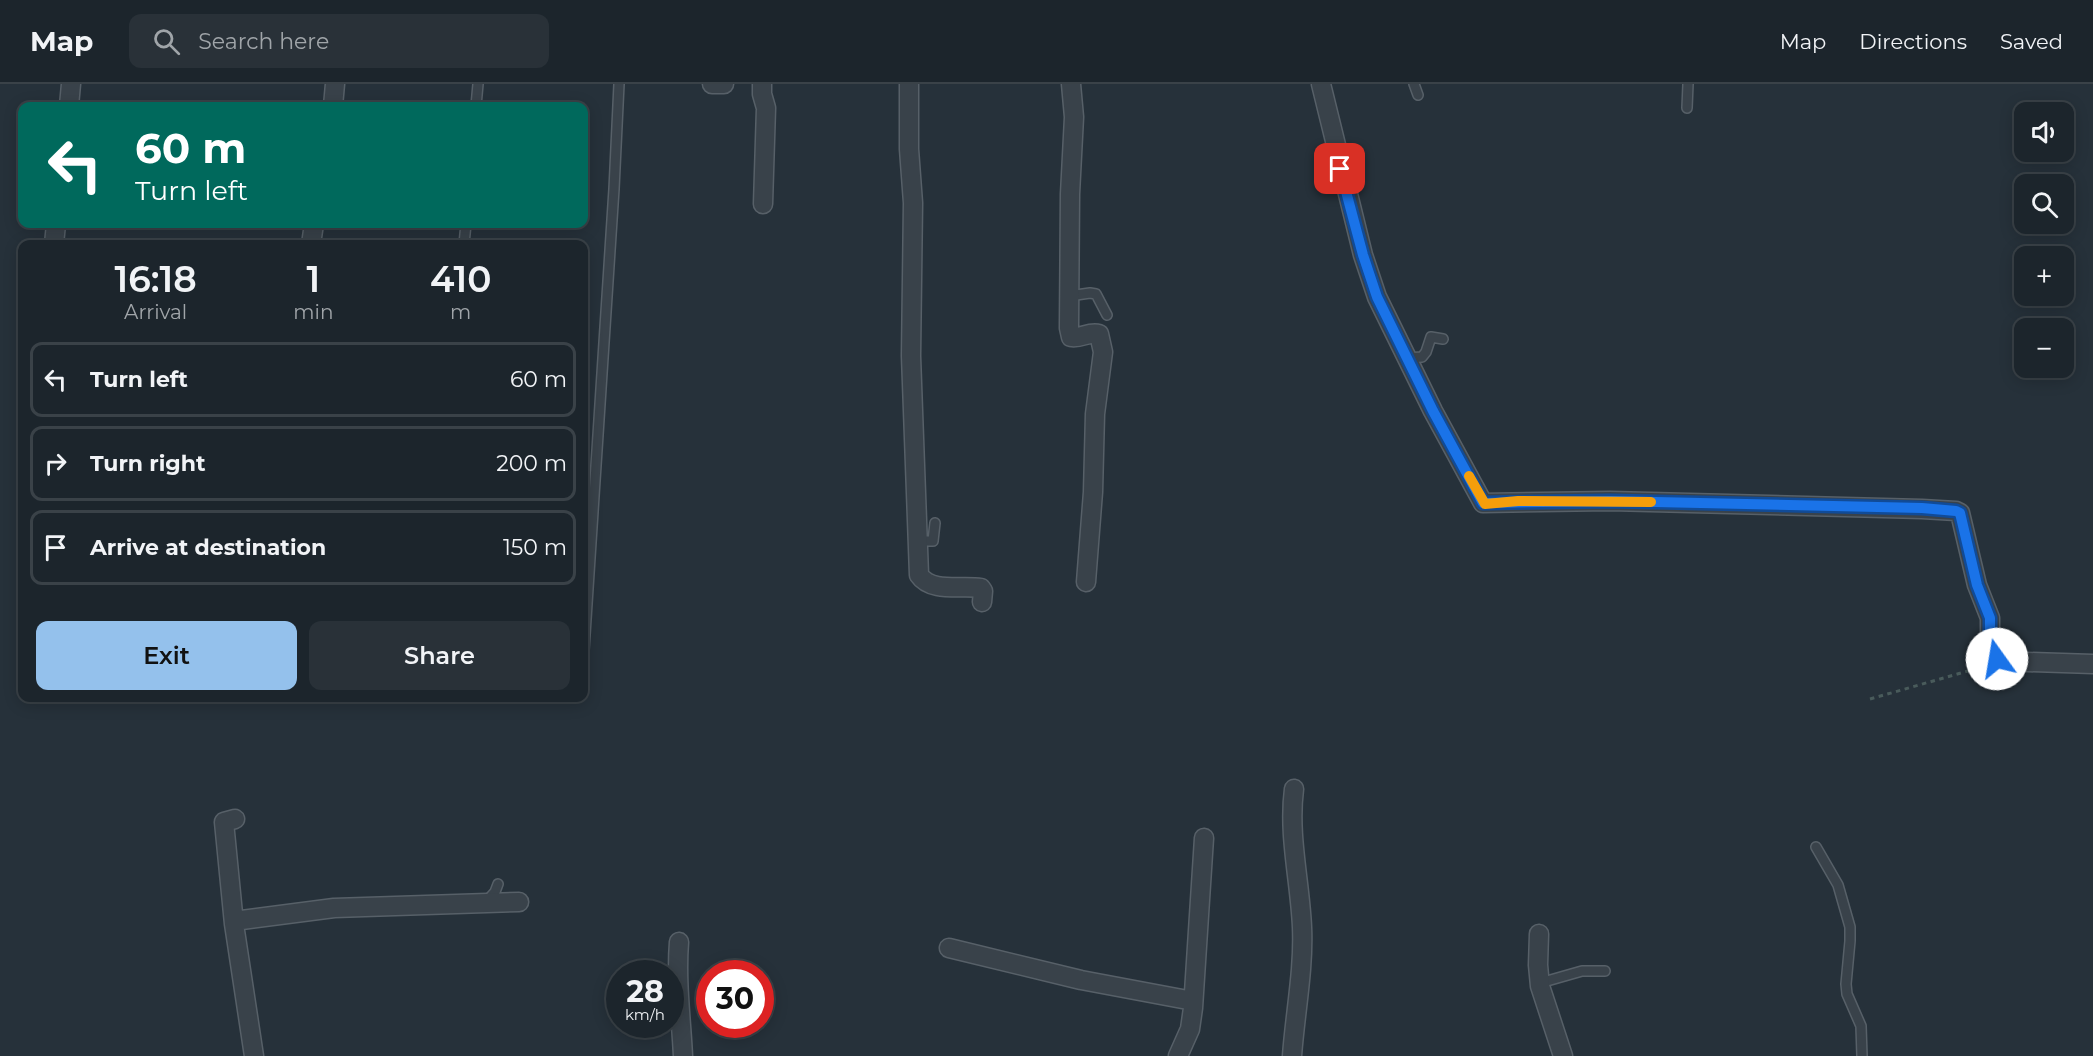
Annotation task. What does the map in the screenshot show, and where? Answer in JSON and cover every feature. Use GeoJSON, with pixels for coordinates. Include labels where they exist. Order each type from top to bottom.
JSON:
{"type":"FeatureCollection","features":[{"type":"Feature","properties":{"kind":"street"},"geometry":{"type":"LineString","coordinates":[[69,102],[71,84]]}},
{"type":"Feature","properties":{"kind":"street"},"geometry":{"type":"LineString","coordinates":[[333,102],[335,84]]}},
{"type":"Feature","properties":{"kind":"street"},"geometry":{"type":"LineString","coordinates":[[712,84],[724,84]]}},
{"type":"Feature","properties":{"kind":"street"},"geometry":{"type":"LineString","coordinates":[[762,84],[766,108],[763,204]]}},
{"type":"Feature","properties":{"kind":"street"},"geometry":{"type":"LineString","coordinates":[[909,84],[909,149],[914,203],[911,356],[919,575],[921,579],[936,586],[981,588],[982,602]]}},
{"type":"Feature","properties":{"kind":"street"},"geometry":{"type":"LineString","coordinates":[[1071,84],[1074,117],[1070,336],[1076,338],[1097,333],[1101,338],[1103,352],[1095,414],[1093,492],[1086,582]]}},
{"type":"Feature","properties":{"kind":"street"},"geometry":{"type":"LineString","coordinates":[[1321,84],[1363,255],[1377,297],[1433,411],[1483,503],[1610,501],[1922,508],[1958,512],[1977,585],[1990,618],[1990,634],[1998,661],[2093,664]]}},
{"type":"Feature","properties":{"kind":"street"},"geometry":{"type":"LineString","coordinates":[[1292,1056],[1302,951],[1302,913],[1292,820],[1294,789]]}},
{"type":"Feature","properties":{"kind":"street"},"geometry":{"type":"LineString","coordinates":[[235,819],[224,822],[224,825],[234,921],[254,1056]]}},
{"type":"Feature","properties":{"kind":"street"},"geometry":{"type":"LineString","coordinates":[[1178,1056],[1190,1029],[1204,838]]}},
{"type":"Feature","properties":{"kind":"street"},"geometry":{"type":"LineString","coordinates":[[234,921],[334,908],[519,902]]}},
{"type":"Feature","properties":{"kind":"street"},"geometry":{"type":"LineString","coordinates":[[1539,934],[1540,983],[1563,1056]]}},
{"type":"Feature","properties":{"kind":"street"},"geometry":{"type":"LineString","coordinates":[[679,942],[678,1000],[683,1056]]}},
{"type":"Feature","properties":{"kind":"street"},"geometry":{"type":"LineString","coordinates":[[949,948],[1081,980],[1193,1001]]}},
{"type":"Feature","properties":{"kind":"lane"},"geometry":{"type":"LineString","coordinates":[[476,102],[478,84]]}},
{"type":"Feature","properties":{"kind":"lane"},"geometry":{"type":"LineString","coordinates":[[588,589],[619,84]]}},
{"type":"Feature","properties":{"kind":"lane"},"geometry":{"type":"LineString","coordinates":[[1414,84],[1418,95]]}},
{"type":"Feature","properties":{"kind":"lane"},"geometry":{"type":"LineString","coordinates":[[1687,108],[1688,84]]}},
{"type":"Feature","properties":{"kind":"lane"},"geometry":{"type":"LineString","coordinates":[[1069,296],[1096,294],[1107,315]]}},
{"type":"Feature","properties":{"kind":"lane"},"geometry":{"type":"LineString","coordinates":[[1406,358],[1422,357],[1431,337],[1443,339]]}},
{"type":"Feature","properties":{"kind":"lane"},"geometry":{"type":"LineString","coordinates":[[918,541],[933,542],[935,523]]}},
{"type":"Feature","properties":{"kind":"lane"},"geometry":{"type":"LineString","coordinates":[[1816,847],[1838,885],[1850,927],[1851,941],[1846,984],[1847,994],[1861,1026],[1862,1056]]}},
{"type":"Feature","properties":{"kind":"lane"},"geometry":{"type":"LineString","coordinates":[[484,904],[495,892],[498,884]]}},
{"type":"Feature","properties":{"kind":"lane"},"geometry":{"type":"LineString","coordinates":[[1540,983],[1582,971],[1605,971]]}},
{"type":"Feature","properties":{"kind":"path"},"geometry":{"type":"LineString","coordinates":[[1870,699],[1998,661]]}},
{"type":"Feature","properties":{"kind":"slow traffic"},"geometry":{"type":"LineString","coordinates":[[1469,476],[1485,504],[1518,501],[1651,502]]}},
{"type":"Feature","properties":{"kind":"route"},"geometry":{"type":"LineString","coordinates":[[1340,169],[1377,297],[1433,411],[1483,503],[1610,501],[1922,508],[1956,511],[1960,513],[1977,585],[1991,621],[1990,634],[1997,659]]}}]}
